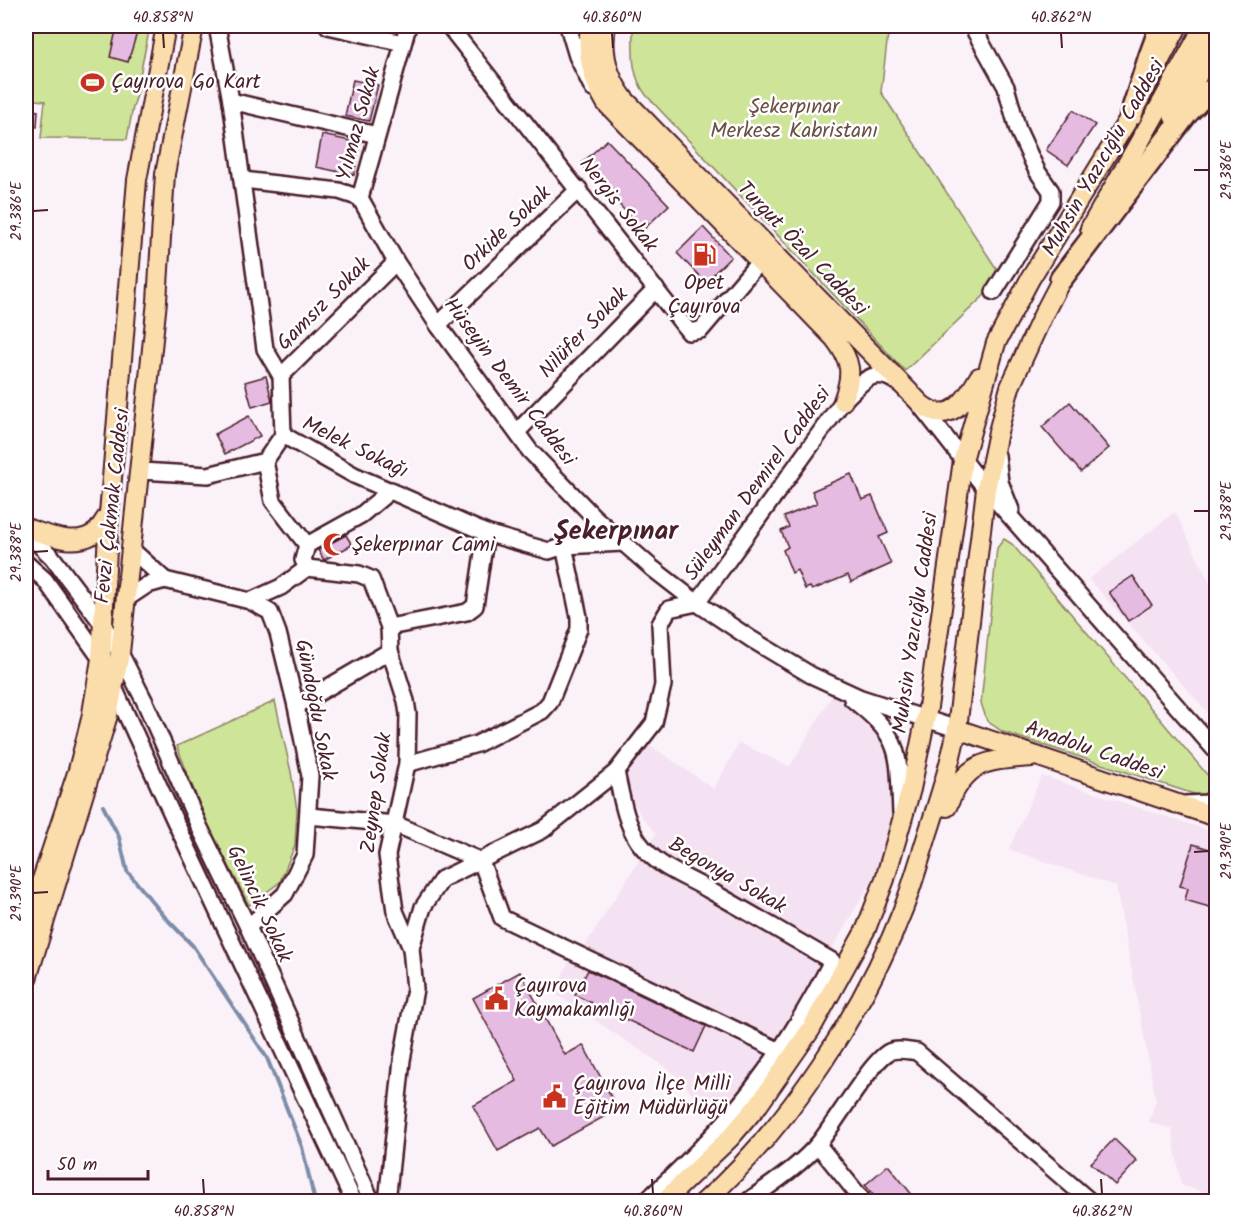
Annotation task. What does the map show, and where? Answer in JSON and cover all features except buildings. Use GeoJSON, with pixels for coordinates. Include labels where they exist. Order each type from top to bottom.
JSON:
{"type":"FeatureCollection","features":[{"type":"Feature","properties":{"kind":"highway"},"geometry":{"type":"LineString","coordinates":[[1131,115],[1161,26]]}},
{"type":"Feature","properties":{"kind":"highway"},"geometry":{"type":"LineString","coordinates":[[1155,154],[1216,37]]}},
{"type":"Feature","properties":{"kind":"highway"},"geometry":{"type":"LineString","coordinates":[[1061,279],[1187,112],[1205,94],[1216,88]]}},
{"type":"Feature","properties":{"kind":"main road","name":"Fevzi Çakmak Caddesi"},"geometry":{"type":"LineString","coordinates":[[26,928],[78,770],[91,719],[101,659],[109,514],[137,180],[166,26]]}},
{"type":"Feature","properties":{"kind":"main road","name":"Fevzi Çakmak Caddesi"},"geometry":{"type":"LineString","coordinates":[[26,982],[108,715],[120,653],[141,471],[157,301],[165,174],[194,26]]}},
{"type":"Feature","properties":{"kind":"main road","name":"Turgut Özal Caddesi"},"geometry":{"type":"LineString","coordinates":[[590,26],[588,36],[590,65],[599,92],[606,104],[842,347],[850,368],[849,385],[843,401]]}},
{"type":"Feature","properties":{"kind":"main road","name":"Turgut Özal Caddesi"},"geometry":{"type":"LineString","coordinates":[[606,26],[603,47],[606,64],[610,77],[625,100],[928,410],[938,412],[959,408],[967,399],[996,343]]}},
{"type":"Feature","properties":{"kind":"main road","name":"Muhsin Yazıcığlu Caddesi"},"geometry":{"type":"LineString","coordinates":[[663,1202],[730,1138],[759,1104],[811,1029],[866,929],[902,826],[925,719],[963,460],[996,343],[1030,279],[1131,115],[1178,26]]}},
{"type":"Feature","properties":{"kind":"main road","name":"Muhsin Yazıcığlu Caddesi"},"geometry":{"type":"LineString","coordinates":[[704,1202],[774,1127],[830,1050],[857,1006],[893,934],[905,905],[952,757],[986,489],[1010,387],[1061,279],[1203,26]]}},
{"type":"Feature","properties":{"kind":"main road"},"geometry":{"type":"LineString","coordinates":[[26,530],[77,540],[97,531],[109,514]]}},
{"type":"Feature","properties":{"kind":"main road","name":"Anadolu Caddesi"},"geometry":{"type":"LineString","coordinates":[[957,729],[1216,817]]}},
{"type":"Feature","properties":{"kind":"main road"},"geometry":{"type":"LineString","coordinates":[[905,905],[955,788],[962,778],[986,763],[1038,756]]}},
{"type":"Feature","properties":{"kind":"street"},"geometry":{"type":"LineString","coordinates":[[217,26],[243,180],[339,190],[360,198]]}},
{"type":"Feature","properties":{"kind":"street"},"geometry":{"type":"LineString","coordinates":[[328,26],[403,43]]}},
{"type":"Feature","properties":{"kind":"street","name":"Yılmaz Sokak"},"geometry":{"type":"LineString","coordinates":[[360,198],[408,26]]}},
{"type":"Feature","properties":{"kind":"street","name":"Nergis Sokak"},"geometry":{"type":"LineString","coordinates":[[449,26],[689,332],[701,330],[759,262]]}},
{"type":"Feature","properties":{"kind":"street"},"geometry":{"type":"LineString","coordinates":[[568,26],[577,56],[590,86],[606,104]]}},
{"type":"Feature","properties":{"kind":"street"},"geometry":{"type":"LineString","coordinates":[[972,26],[1006,87],[1018,130],[1037,171],[1052,191],[1051,201],[994,292]]}},
{"type":"Feature","properties":{"kind":"street"},"geometry":{"type":"LineString","coordinates":[[231,101],[377,135]]}},
{"type":"Feature","properties":{"kind":"street","name":"Melek Sokağı"},"geometry":{"type":"LineString","coordinates":[[243,180],[265,349],[281,376],[283,435],[354,475],[486,533],[549,551],[564,546],[623,543]]}},
{"type":"Feature","properties":{"kind":"street","name":"Orkide Sokak"},"geometry":{"type":"LineString","coordinates":[[438,325],[579,189]]}},
{"type":"Feature","properties":{"kind":"street","name":"Hüseyin Demir Caddesi"},"geometry":{"type":"LineString","coordinates":[[360,198],[396,262],[438,325],[530,451],[553,477],[623,543],[697,603],[811,675],[840,690],[957,729]]}},
{"type":"Feature","properties":{"kind":"street","name":"Gamsız Sokak"},"geometry":{"type":"LineString","coordinates":[[281,376],[396,262]]}},
{"type":"Feature","properties":{"kind":"street","name":"Nilüfer Sokak"},"geometry":{"type":"LineString","coordinates":[[517,432],[656,289]]}},
{"type":"Feature","properties":{"kind":"street","name":"Süleyman Demirel Caddesi"},"geometry":{"type":"LineString","coordinates":[[387,1202],[402,1060],[415,989],[411,948],[423,907],[442,879],[543,830],[616,772],[654,723],[663,686],[660,624],[669,609],[697,603],[843,401],[865,380],[877,375],[890,377],[909,391]]}},
{"type":"Feature","properties":{"kind":"street"},"geometry":{"type":"LineString","coordinates":[[909,391],[986,489],[1216,751]]}},
{"type":"Feature","properties":{"kind":"street"},"geometry":{"type":"LineString","coordinates":[[998,432],[997,465],[1000,482],[1021,528]]}},
{"type":"Feature","properties":{"kind":"street"},"geometry":{"type":"LineString","coordinates":[[141,471],[208,475],[265,461],[283,435]]}},
{"type":"Feature","properties":{"kind":"street"},"geometry":{"type":"LineString","coordinates":[[265,461],[273,501],[307,545]]}},
{"type":"Feature","properties":{"kind":"street"},"geometry":{"type":"LineString","coordinates":[[132,550],[165,580],[250,601],[281,587],[307,568],[303,560],[307,545],[361,515],[391,490]]}},
{"type":"Feature","properties":{"kind":"street","name":"Gelincik Sokak"},"geometry":{"type":"LineString","coordinates":[[26,530],[52,557],[104,626],[120,653],[145,702],[199,826],[248,927],[372,1202]]}},
{"type":"Feature","properties":{"kind":"street"},"geometry":{"type":"LineString","coordinates":[[389,627],[467,612],[475,606],[486,533]]}},
{"type":"Feature","properties":{"kind":"street"},"geometry":{"type":"LineString","coordinates":[[406,764],[477,744],[542,711],[550,702],[579,629],[579,617],[564,546]]}},
{"type":"Feature","properties":{"kind":"street","name":"Gelincik Sokak"},"geometry":{"type":"LineString","coordinates":[[26,563],[45,580],[101,659],[354,1202]]}},
{"type":"Feature","properties":{"kind":"street","name":"Zeynep Sokak"},"geometry":{"type":"LineString","coordinates":[[307,568],[359,574],[371,579],[389,627],[390,651],[408,714],[406,764],[387,855],[395,911],[411,948]]}},
{"type":"Feature","properties":{"kind":"street"},"geometry":{"type":"LineString","coordinates":[[718,573],[711,590],[711,598],[717,613],[728,624]]}},
{"type":"Feature","properties":{"kind":"street"},"geometry":{"type":"LineString","coordinates":[[126,599],[147,585],[165,580]]}},
{"type":"Feature","properties":{"kind":"street","name":"Gündoğdu Sokak"},"geometry":{"type":"LineString","coordinates":[[248,927],[285,894],[305,855],[310,776],[278,633],[270,612],[250,601]]}},
{"type":"Feature","properties":{"kind":"street"},"geometry":{"type":"LineString","coordinates":[[296,706],[390,651]]}},
{"type":"Feature","properties":{"kind":"street"},"geometry":{"type":"LineString","coordinates":[[840,690],[878,721],[896,747],[899,762],[902,826]]}},
{"type":"Feature","properties":{"kind":"street"},"geometry":{"type":"LineString","coordinates":[[1200,731],[1216,762]]}},
{"type":"Feature","properties":{"kind":"street","name":"Begonya Sokak"},"geometry":{"type":"LineString","coordinates":[[616,772],[626,812],[636,839],[650,857],[672,872],[705,888],[832,961],[809,1005],[780,1051]]}},
{"type":"Feature","properties":{"kind":"street"},"geometry":{"type":"LineString","coordinates":[[1176,803],[1200,805],[1208,803],[1216,796]]}},
{"type":"Feature","properties":{"kind":"street"},"geometry":{"type":"LineString","coordinates":[[309,816],[395,824],[481,861],[502,918],[780,1051],[753,1089],[724,1123],[645,1202]]}},
{"type":"Feature","properties":{"kind":"street"},"geometry":{"type":"LineString","coordinates":[[747,1202],[791,1169],[818,1145],[873,1067],[889,1052],[904,1050],[916,1052],[1091,1202]]}},
{"type":"Feature","properties":{"kind":"street"},"geometry":{"type":"LineString","coordinates":[[818,1145],[864,1202]]}},
{"type":"Feature","properties":{"kind":"shaded area"},"geometry":{"type":"Polygon","coordinates":[[[1175,512],[1216,596],[1216,722],[1089,579],[1175,512]]]}},
{"type":"Feature","properties":{"kind":"shaded area"},"geometry":{"type":"Polygon","coordinates":[[[834,692],[859,712],[889,743],[902,828],[775,1047],[713,1118],[673,1072],[554,993],[574,951],[579,955],[656,834],[643,818],[616,774],[642,740],[714,789],[739,743],[790,767],[834,692]]]}},
{"type":"Feature","properties":{"kind":"shaded area"},"geometry":{"type":"Polygon","coordinates":[[[1042,776],[1216,833],[1216,1196],[1181,1185],[1172,1129],[1149,1122],[1156,1100],[1116,886],[1009,849],[1042,776]]]}},
{"type":"Feature","properties":{"kind":"green space","name":"Çayırova Go Kart"},"geometry":{"type":"Polygon","coordinates":[[[26,26],[150,26],[140,75],[143,77],[133,107],[127,139],[41,138],[45,101],[26,99],[26,26]]]}},
{"type":"Feature","properties":{"kind":"green space","name":"Şekerpınar Merkesz Kabristanı"},"geometry":{"type":"Polygon","coordinates":[[[633,26],[889,26],[881,92],[998,271],[994,286],[905,371],[646,95],[635,71],[633,26]]]}},
{"type":"Feature","properties":{"kind":"green space"},"geometry":{"type":"Polygon","coordinates":[[[1004,539],[1012,544],[1210,778],[1211,789],[1205,796],[1003,732],[987,721],[981,703],[997,548],[1004,539]]]}},
{"type":"Feature","properties":{"kind":"green space"},"geometry":{"type":"Polygon","coordinates":[[[275,701],[297,810],[295,845],[280,882],[249,905],[205,819],[177,746],[275,701]]]}},
{"type":"Feature","properties":{"kind":"waterway"},"geometry":{"type":"LineString","coordinates":[[103,806],[119,837],[127,871],[164,916],[193,946],[267,1058],[302,1147],[315,1202]]}},
{"type":"Feature","properties":{"kind":"place","name":"Çayırova Go Kart"},"geometry":{"type":"Point","coordinates":[93,82]}},
{"type":"Feature","properties":{"kind":"place","name":"Opet Çayırova"},"geometry":{"type":"Point","coordinates":[704,255]}},
{"type":"Feature","properties":{"kind":"place","name":"Şekerpınar Cami"},"geometry":{"type":"Point","coordinates":[334,545]}},
{"type":"Feature","properties":{"kind":"place","name":"Çayırova Kaymakamlığı"},"geometry":{"type":"Point","coordinates":[496,998]}},
{"type":"Feature","properties":{"kind":"place","name":"Çayırova İlçe Milli Eğitim Müdürlüğü"},"geometry":{"type":"Point","coordinates":[555,1096]}},
{"type":"Feature","properties":{"kind":"district","name":"Şekerpınar"},"geometry":{"type":"Point","coordinates":[616,531]}}]}
